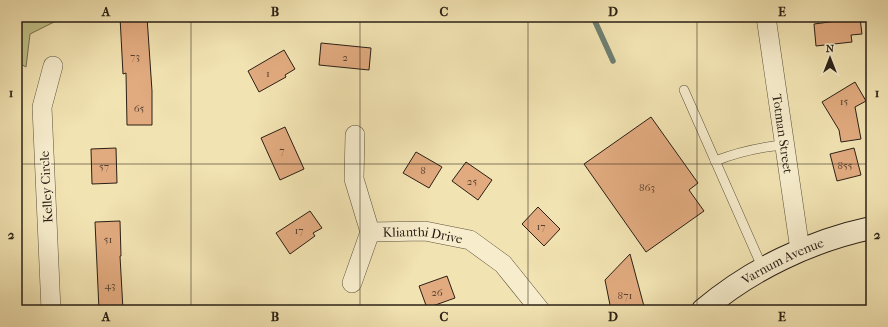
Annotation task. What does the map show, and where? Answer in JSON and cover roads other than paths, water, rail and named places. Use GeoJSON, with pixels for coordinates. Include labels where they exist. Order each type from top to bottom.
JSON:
{"type":"FeatureCollection","features":[{"type":"Feature","properties":{"kind":"main road","name":"Varnum Avenue"},"geometry":{"type":"LineString","coordinates":[[703,310],[738,284],[800,250],[855,231],[871,228]]}},
{"type":"Feature","properties":{"kind":"street","name":"Totman Street"},"geometry":{"type":"LineString","coordinates":[[766,17],[800,250]]}},
{"type":"Feature","properties":{"kind":"street","name":"Kelley Circle"},"geometry":{"type":"LineString","coordinates":[[51,310],[42,107],[53,66]]}},
{"type":"Feature","properties":{"kind":"street"},"geometry":{"type":"LineString","coordinates":[[352,283],[370,232],[354,179],[354,135]]}},
{"type":"Feature","properties":{"kind":"street","name":"Klianthi Drive"},"geometry":{"type":"LineString","coordinates":[[370,232],[425,231],[470,240],[503,264],[540,310]]}},
{"type":"Feature","properties":{"kind":"lane"},"geometry":{"type":"LineString","coordinates":[[684,90],[763,269]]}},
{"type":"Feature","properties":{"kind":"lane"},"geometry":{"type":"LineString","coordinates":[[715,160],[762,146],[784,145]]}},
{"type":"Feature","properties":{"kind":"waterway"},"geometry":{"type":"LineString","coordinates":[[593,17],[613,61]]}}]}
